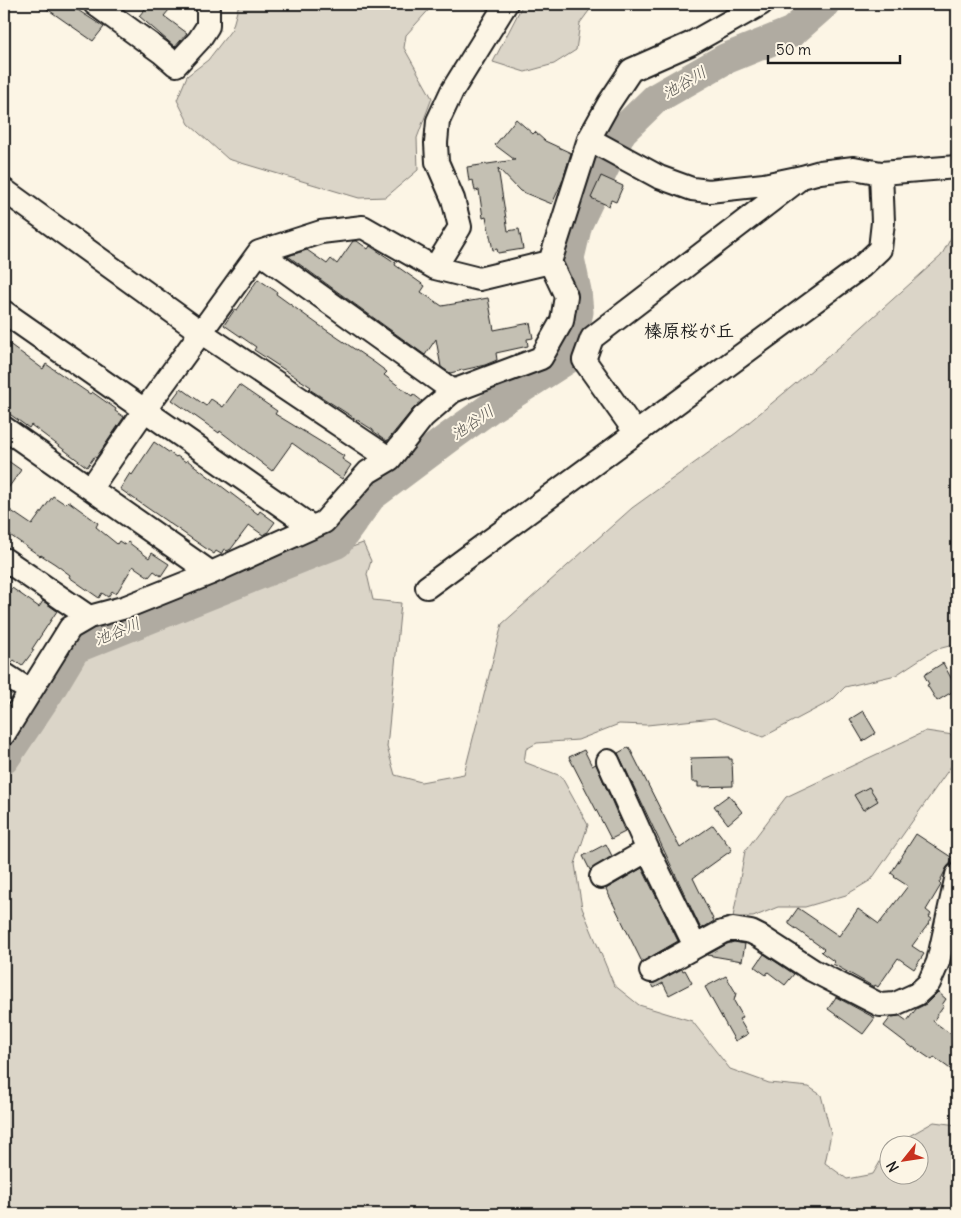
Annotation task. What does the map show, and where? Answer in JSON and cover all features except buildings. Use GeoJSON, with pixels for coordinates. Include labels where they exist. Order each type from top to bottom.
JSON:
{"type":"FeatureCollection","features":[{"type":"Feature","properties":{"kind":"street"},"geometry":{"type":"LineString","coordinates":[[95,4],[176,65],[199,40],[208,26],[208,4]]}},
{"type":"Feature","properties":{"kind":"street"},"geometry":{"type":"LineString","coordinates":[[435,268],[460,227],[453,198],[437,162],[438,121],[452,91],[506,4]]}},
{"type":"Feature","properties":{"kind":"street"},"geometry":{"type":"LineString","coordinates":[[4,734],[70,628],[89,617],[126,607],[211,574],[324,522],[368,472],[390,459],[423,416],[453,391],[541,358],[562,321],[566,296],[550,262],[589,139],[609,103],[631,70],[690,44],[761,4]]}},
{"type":"Feature","properties":{"kind":"street"},"geometry":{"type":"LineString","coordinates":[[589,139],[659,177],[692,189],[709,191],[764,185],[820,172],[854,168],[881,173],[957,167]]}},
{"type":"Feature","properties":{"kind":"street"},"geometry":{"type":"LineString","coordinates":[[427,587],[861,267],[880,249],[883,222],[881,173]]}},
{"type":"Feature","properties":{"kind":"street"},"geometry":{"type":"LineString","coordinates":[[636,433],[584,360],[592,338],[802,177]]}},
{"type":"Feature","properties":{"kind":"street"},"geometry":{"type":"LineString","coordinates":[[4,190],[202,333],[390,459]]}},
{"type":"Feature","properties":{"kind":"street"},"geometry":{"type":"LineString","coordinates":[[91,488],[259,252],[321,232],[363,227],[435,268],[480,279],[550,262]]}},
{"type":"Feature","properties":{"kind":"street"},"geometry":{"type":"LineString","coordinates":[[259,252],[453,391]]}},
{"type":"Feature","properties":{"kind":"street"},"geometry":{"type":"LineString","coordinates":[[4,312],[312,527]]}},
{"type":"Feature","properties":{"kind":"street"},"geometry":{"type":"LineString","coordinates":[[4,428],[211,574]]}},
{"type":"Feature","properties":{"kind":"street"},"geometry":{"type":"LineString","coordinates":[[4,559],[89,617]]}},
{"type":"Feature","properties":{"kind":"street"},"geometry":{"type":"LineString","coordinates":[[4,674],[30,691]]}},
{"type":"Feature","properties":{"kind":"street"},"geometry":{"type":"LineString","coordinates":[[608,761],[648,850],[696,946]]}},
{"type":"Feature","properties":{"kind":"street"},"geometry":{"type":"LineString","coordinates":[[600,877],[648,850]]}},
{"type":"Feature","properties":{"kind":"street"},"geometry":{"type":"LineString","coordinates":[[651,971],[722,932],[733,929],[751,932],[761,937],[812,970],[880,1005],[895,1004],[917,994],[929,983],[938,962],[957,875]]}},
{"type":"Feature","properties":{"kind":"shaded area"},"geometry":{"type":"Polygon","coordinates":[[[239,4],[434,4],[406,35],[404,48],[432,98],[417,138],[418,170],[386,197],[359,198],[228,159],[189,124],[177,100],[187,76],[208,60],[232,29],[239,4]]]}},
{"type":"Feature","properties":{"kind":"shaded area"},"geometry":{"type":"Polygon","coordinates":[[[523,4],[594,4],[580,23],[576,50],[554,64],[525,72],[493,62],[523,4]]]}},
{"type":"Feature","properties":{"kind":"shaded area"},"geometry":{"type":"Polygon","coordinates":[[[957,227],[957,644],[934,650],[896,675],[845,687],[831,701],[763,737],[714,718],[647,725],[619,724],[578,740],[537,743],[526,749],[524,762],[561,776],[588,825],[575,864],[582,908],[614,985],[639,1005],[692,1021],[730,1069],[769,1083],[809,1087],[821,1095],[831,1134],[825,1163],[847,1179],[873,1174],[878,1165],[878,1186],[928,1186],[928,1136],[909,1136],[934,1122],[957,1125],[957,1214],[4,1214],[4,775],[84,654],[106,639],[363,543],[371,561],[367,574],[373,600],[401,603],[387,747],[395,775],[421,782],[464,774],[502,624],[632,508],[736,433],[843,344],[941,256],[957,227]]]}},
{"type":"Feature","properties":{"kind":"shaded area"},"geometry":{"type":"Polygon","coordinates":[[[926,731],[953,735],[954,762],[871,880],[846,895],[805,907],[778,907],[753,917],[733,917],[745,851],[786,797],[926,731]]]}},
{"type":"Feature","properties":{"kind":"waterway","name":"池谷川"},"geometry":{"type":"LineString","coordinates":[[4,759],[48,693],[75,648],[337,543],[371,496],[490,408],[567,359],[578,312],[569,258],[577,224],[621,132],[655,99],[725,59],[792,32],[824,4]]}},
{"type":"Feature","properties":{"kind":"district","name":"榛原桜が丘"},"geometry":{"type":"Point","coordinates":[689,331]}}]}
